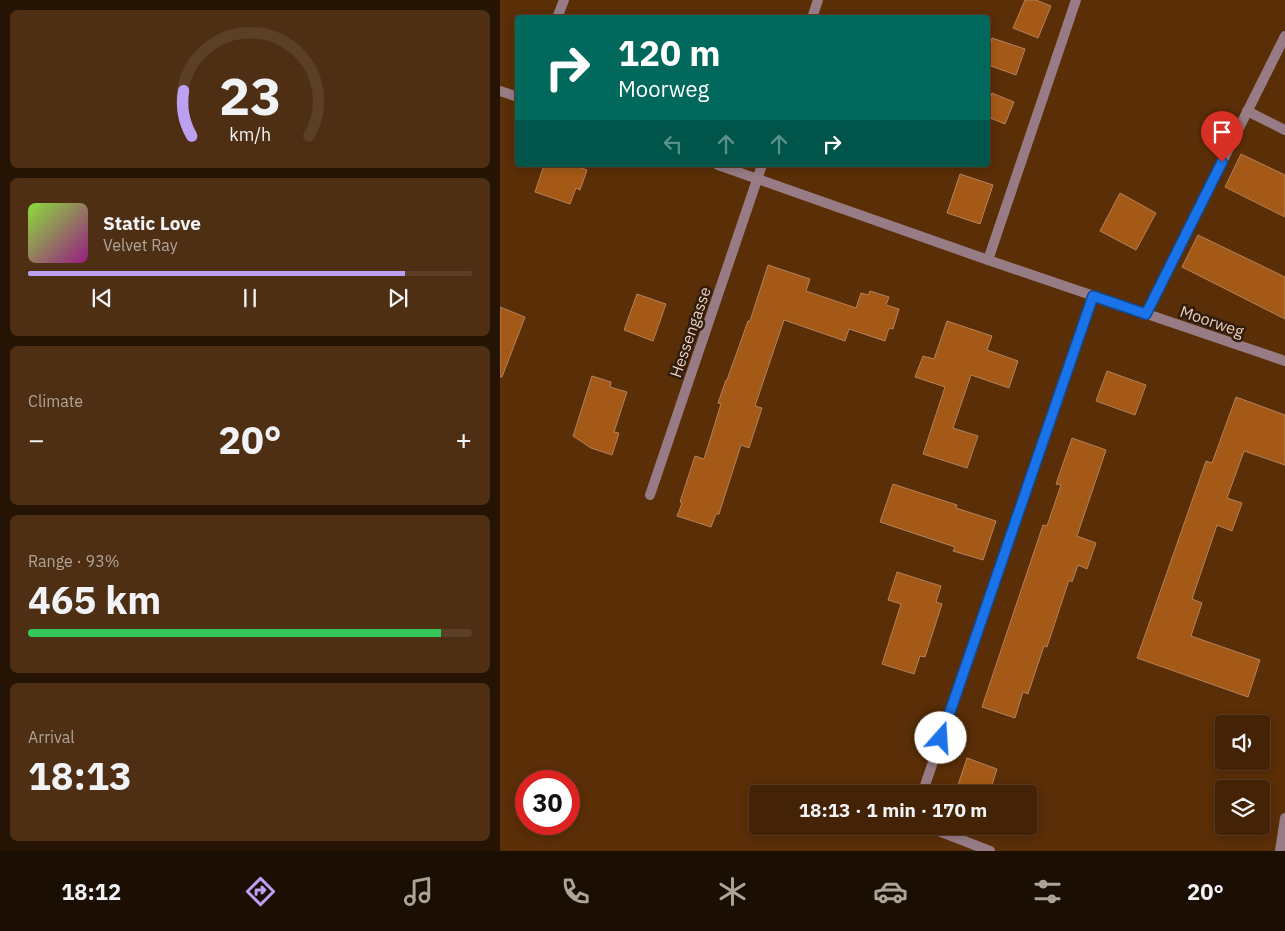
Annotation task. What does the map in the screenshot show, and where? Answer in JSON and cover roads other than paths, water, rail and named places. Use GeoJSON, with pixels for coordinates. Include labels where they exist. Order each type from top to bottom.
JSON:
{"type":"FeatureCollection","features":[{"type":"Feature","properties":{"kind":"street"},"geometry":{"type":"LineString","coordinates":[[559,15],[564,0]]}},
{"type":"Feature","properties":{"kind":"street"},"geometry":{"type":"LineString","coordinates":[[813,15],[818,0]]}},
{"type":"Feature","properties":{"kind":"street"},"geometry":{"type":"LineString","coordinates":[[988,260],[1076,0]]}},
{"type":"Feature","properties":{"kind":"street"},"geometry":{"type":"LineString","coordinates":[[1146,314],[1285,36]]}},
{"type":"Feature","properties":{"kind":"street"},"geometry":{"type":"LineString","coordinates":[[500,91],[515,96]]}},
{"type":"Feature","properties":{"kind":"street"},"geometry":{"type":"LineString","coordinates":[[1247,111],[1285,130]]}},
{"type":"Feature","properties":{"kind":"street","name":"Moorweg"},"geometry":{"type":"LineString","coordinates":[[724,167],[988,260],[1285,361]]}},
{"type":"Feature","properties":{"kind":"street","name":"Hessengasse"},"geometry":{"type":"LineString","coordinates":[[650,495],[761,167]]}},
{"type":"Feature","properties":{"kind":"street"},"geometry":{"type":"LineString","coordinates":[[925,785],[1093,296]]}},
{"type":"Feature","properties":{"kind":"street"},"geometry":{"type":"LineString","coordinates":[[1280,851],[1285,818]]}},
{"type":"Feature","properties":{"kind":"street"},"geometry":{"type":"LineString","coordinates":[[949,835],[990,851]]}}]}
